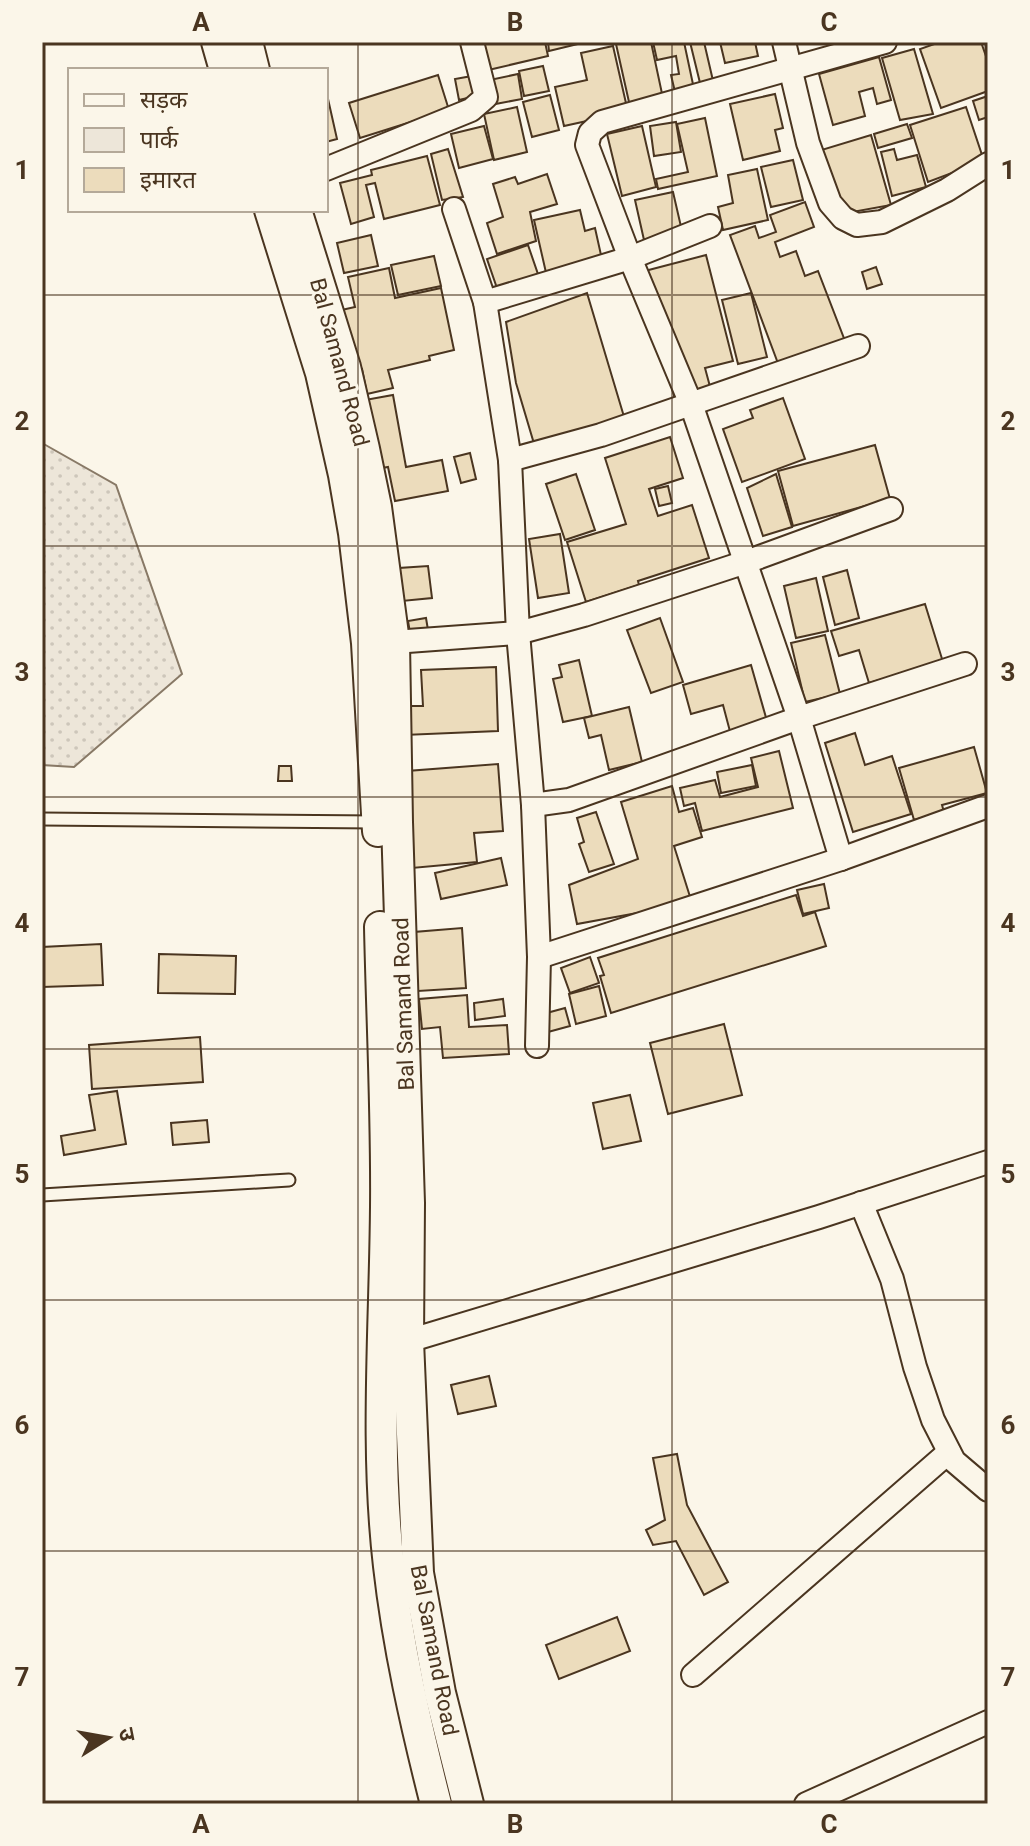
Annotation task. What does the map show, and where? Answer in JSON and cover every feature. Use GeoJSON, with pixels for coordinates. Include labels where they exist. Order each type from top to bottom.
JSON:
{"type":"FeatureCollection","features":[{"type":"Feature","properties":{"kind":"main road"},"geometry":{"type":"LineString","coordinates":[[217,42],[224,68]]}},
{"type":"Feature","properties":{"kind":"main road"},"geometry":{"type":"LineString","coordinates":[[247,42],[254,68]]}},
{"type":"Feature","properties":{"kind":"main road","name":"Bal Samand Road"},"geometry":{"type":"LineString","coordinates":[[271,212],[333,370],[376,507],[394,642],[387,822],[386,1204],[381,1430],[383,1502],[395,1619],[436,1804]]}},
{"type":"Feature","properties":{"kind":"main road","name":"Bal Samand Road"},"geometry":{"type":"LineString","coordinates":[[296,212],[333,370],[344,475],[362,587],[387,822],[409,1203],[408,1341],[418,1573],[440,1693],[468,1804]]}},
{"type":"Feature","properties":{"kind":"street"},"geometry":{"type":"LineString","coordinates":[[328,168],[471,110],[486,97],[472,42]]}},
{"type":"Feature","properties":{"kind":"street"},"geometry":{"type":"LineString","coordinates":[[784,42],[808,143],[830,203],[843,218],[857,225],[882,222],[947,190],[988,164]]}},
{"type":"Feature","properties":{"kind":"street"},"geometry":{"type":"LineString","coordinates":[[841,859],[799,718],[691,404],[587,145],[590,133],[602,122],[885,42]]}},
{"type":"Feature","properties":{"kind":"street"},"geometry":{"type":"LineString","coordinates":[[454,209],[485,302],[510,460],[518,633],[533,805],[539,957],[537,1046]]}},
{"type":"Feature","properties":{"kind":"street"},"geometry":{"type":"LineString","coordinates":[[485,302],[630,258],[710,226]]}},
{"type":"Feature","properties":{"kind":"street"},"geometry":{"type":"LineString","coordinates":[[510,460],[601,435],[858,346]]}},
{"type":"Feature","properties":{"kind":"street"},"geometry":{"type":"LineString","coordinates":[[394,642],[518,633],[584,615],[746,562],[891,509]]}},
{"type":"Feature","properties":{"kind":"street"},"geometry":{"type":"LineString","coordinates":[[533,805],[569,800],[799,718],[965,664]]}},
{"type":"Feature","properties":{"kind":"street"},"geometry":{"type":"LineString","coordinates":[[539,957],[841,859],[988,806]]}},
{"type":"Feature","properties":{"kind":"street"},"geometry":{"type":"LineString","coordinates":[[408,1341],[988,1162]]}},
{"type":"Feature","properties":{"kind":"street"},"geometry":{"type":"LineString","coordinates":[[861,1203],[892,1279],[915,1367],[933,1420],[954,1461],[988,1490]]}},
{"type":"Feature","properties":{"kind":"street"},"geometry":{"type":"LineString","coordinates":[[693,1675],[949,1452]]}},
{"type":"Feature","properties":{"kind":"street"},"geometry":{"type":"LineString","coordinates":[[820,1802],[988,1722]]}},
{"type":"Feature","properties":{"kind":"lane"},"geometry":{"type":"LineString","coordinates":[[42,819],[387,822]]}},
{"type":"Feature","properties":{"kind":"lane"},"geometry":{"type":"LineString","coordinates":[[42,1195],[289,1180]]}},
{"type":"Feature","properties":{"kind":"green space"},"geometry":{"type":"Polygon","coordinates":[[[42,443],[116,485],[182,674],[74,767],[42,765],[42,443]]]}},
{"type":"Feature","properties":{"kind":"building"},"geometry":{"type":"Polygon","coordinates":[[[477,42],[545,42],[548,56],[484,71],[477,42]]]}},
{"type":"Feature","properties":{"kind":"building"},"geometry":{"type":"Polygon","coordinates":[[[548,42],[586,42],[549,51],[548,42]]]}},
{"type":"Feature","properties":{"kind":"building"},"geometry":{"type":"Polygon","coordinates":[[[651,42],[664,103],[631,111],[616,44],[651,42]]]}},
{"type":"Feature","properties":{"kind":"building"},"geometry":{"type":"Polygon","coordinates":[[[653,42],[684,42],[694,89],[675,92],[671,75],[679,74],[676,56],[657,60],[653,42]]]}},
{"type":"Feature","properties":{"kind":"building"},"geometry":{"type":"Polygon","coordinates":[[[690,42],[704,42],[714,85],[701,87],[690,42]]]}},
{"type":"Feature","properties":{"kind":"building"},"geometry":{"type":"Polygon","coordinates":[[[720,42],[755,42],[758,56],[725,63],[720,42]]]}},
{"type":"Feature","properties":{"kind":"building"},"geometry":{"type":"Polygon","coordinates":[[[940,42],[981,42],[988,62],[988,91],[941,108],[920,49],[940,42]]]}},
{"type":"Feature","properties":{"kind":"building"},"geometry":{"type":"Polygon","coordinates":[[[613,46],[628,112],[564,126],[555,87],[587,80],[581,53],[613,46]]]}},
{"type":"Feature","properties":{"kind":"building"},"geometry":{"type":"Polygon","coordinates":[[[914,49],[933,114],[900,120],[882,58],[914,49]]]}},
{"type":"Feature","properties":{"kind":"building"},"geometry":{"type":"Polygon","coordinates":[[[879,57],[891,100],[877,104],[873,88],[859,92],[865,116],[833,125],[819,74],[879,57]]]}},
{"type":"Feature","properties":{"kind":"building"},"geometry":{"type":"Polygon","coordinates":[[[543,66],[549,91],[524,96],[519,71],[543,66]]]}},
{"type":"Feature","properties":{"kind":"building"},"geometry":{"type":"Polygon","coordinates":[[[518,74],[522,99],[490,105],[485,81],[518,74]]]}},
{"type":"Feature","properties":{"kind":"building"},"geometry":{"type":"Polygon","coordinates":[[[438,75],[449,110],[360,138],[349,103],[438,75]]]}},
{"type":"Feature","properties":{"kind":"building"},"geometry":{"type":"Polygon","coordinates":[[[472,76],[476,96],[459,100],[455,79],[472,76]]]}},
{"type":"Feature","properties":{"kind":"building"},"geometry":{"type":"Polygon","coordinates":[[[775,94],[783,128],[775,130],[780,151],[743,160],[730,104],[775,94]]]}},
{"type":"Feature","properties":{"kind":"building"},"geometry":{"type":"Polygon","coordinates":[[[550,95],[559,130],[532,137],[523,102],[550,95]]]}},
{"type":"Feature","properties":{"kind":"building"},"geometry":{"type":"Polygon","coordinates":[[[988,96],[988,117],[979,120],[973,101],[988,96]]]}},
{"type":"Feature","properties":{"kind":"building"},"geometry":{"type":"Polygon","coordinates":[[[328,99],[337,139],[328,141],[328,99]]]}},
{"type":"Feature","properties":{"kind":"building"},"geometry":{"type":"Polygon","coordinates":[[[517,107],[527,152],[494,160],[484,114],[517,107]]]}},
{"type":"Feature","properties":{"kind":"building"},"geometry":{"type":"Polygon","coordinates":[[[966,107],[984,161],[928,182],[910,125],[966,107]]]}},
{"type":"Feature","properties":{"kind":"building"},"geometry":{"type":"Polygon","coordinates":[[[705,118],[717,176],[658,189],[656,179],[688,172],[677,124],[705,118]]]}},
{"type":"Feature","properties":{"kind":"building"},"geometry":{"type":"Polygon","coordinates":[[[676,122],[681,152],[654,156],[650,126],[676,122]]]}},
{"type":"Feature","properties":{"kind":"building"},"geometry":{"type":"Polygon","coordinates":[[[907,124],[912,138],[878,148],[874,134],[907,124]]]}},
{"type":"Feature","properties":{"kind":"building"},"geometry":{"type":"Polygon","coordinates":[[[484,126],[493,159],[459,168],[451,134],[484,126]]]}},
{"type":"Feature","properties":{"kind":"building"},"geometry":{"type":"Polygon","coordinates":[[[642,126],[656,187],[622,196],[607,134],[642,126]]]}},
{"type":"Feature","properties":{"kind":"building"},"geometry":{"type":"Polygon","coordinates":[[[871,135],[891,205],[847,213],[818,151],[871,135]]]}},
{"type":"Feature","properties":{"kind":"building"},"geometry":{"type":"Polygon","coordinates":[[[448,149],[463,197],[442,200],[431,154],[448,149]]]}},
{"type":"Feature","properties":{"kind":"building"},"geometry":{"type":"Polygon","coordinates":[[[894,149],[897,160],[917,155],[926,187],[892,196],[881,152],[894,149]]]}},
{"type":"Feature","properties":{"kind":"building"},"geometry":{"type":"Polygon","coordinates":[[[427,156],[440,205],[384,219],[375,183],[366,185],[374,217],[351,224],[340,183],[372,175],[371,170],[427,156]]]}},
{"type":"Feature","properties":{"kind":"building"},"geometry":{"type":"Polygon","coordinates":[[[793,160],[803,200],[771,207],[761,167],[793,160]]]}},
{"type":"Feature","properties":{"kind":"building"},"geometry":{"type":"Polygon","coordinates":[[[757,169],[768,220],[723,230],[718,207],[733,203],[728,175],[757,169]]]}},
{"type":"Feature","properties":{"kind":"building"},"geometry":{"type":"Polygon","coordinates":[[[547,174],[557,204],[530,212],[536,241],[497,254],[487,223],[503,217],[493,184],[515,177],[518,184],[547,174]]]}},
{"type":"Feature","properties":{"kind":"building"},"geometry":{"type":"Polygon","coordinates":[[[673,192],[682,231],[644,240],[635,200],[673,192]]]}},
{"type":"Feature","properties":{"kind":"building"},"geometry":{"type":"Polygon","coordinates":[[[805,202],[814,227],[775,242],[780,257],[796,251],[805,276],[818,271],[845,341],[779,366],[730,235],[755,226],[759,238],[776,232],[770,215],[805,202]]]}},
{"type":"Feature","properties":{"kind":"building"},"geometry":{"type":"Polygon","coordinates":[[[580,210],[585,231],[595,228],[603,264],[547,277],[534,220],[580,210]]]}},
{"type":"Feature","properties":{"kind":"building"},"geometry":{"type":"Polygon","coordinates":[[[371,235],[378,266],[344,273],[337,243],[371,235]]]}},
{"type":"Feature","properties":{"kind":"building"},"geometry":{"type":"Polygon","coordinates":[[[528,245],[540,280],[499,294],[487,259],[528,245]]]}},
{"type":"Feature","properties":{"kind":"building"},"geometry":{"type":"Polygon","coordinates":[[[706,255],[733,361],[705,368],[712,394],[676,403],[641,272],[706,255]]]}},
{"type":"Feature","properties":{"kind":"building"},"geometry":{"type":"Polygon","coordinates":[[[434,256],[441,286],[398,295],[391,265],[434,256]]]}},
{"type":"Feature","properties":{"kind":"building"},"geometry":{"type":"Polygon","coordinates":[[[876,267],[882,284],[867,289],[862,272],[876,267]]]}},
{"type":"Feature","properties":{"kind":"building"},"geometry":{"type":"Polygon","coordinates":[[[389,268],[395,298],[441,288],[454,350],[429,356],[430,360],[388,370],[393,388],[367,394],[362,369],[350,371],[337,311],[355,307],[348,277],[389,268]]]}},
{"type":"Feature","properties":{"kind":"building"},"geometry":{"type":"Polygon","coordinates":[[[587,293],[625,420],[535,447],[516,383],[506,322],[587,293]]]}},
{"type":"Feature","properties":{"kind":"building"},"geometry":{"type":"Polygon","coordinates":[[[751,293],[767,357],[738,364],[722,300],[751,293]]]}},
{"type":"Feature","properties":{"kind":"building"},"geometry":{"type":"Polygon","coordinates":[[[393,395],[406,467],[442,460],[448,491],[395,501],[388,467],[377,469],[365,400],[393,395]]]}},
{"type":"Feature","properties":{"kind":"building"},"geometry":{"type":"Polygon","coordinates":[[[783,398],[805,459],[742,482],[723,429],[753,418],[750,410],[783,398]]]}},
{"type":"Feature","properties":{"kind":"building"},"geometry":{"type":"Polygon","coordinates":[[[670,437],[683,478],[649,489],[658,516],[692,505],[709,558],[586,602],[567,542],[626,524],[605,458],[670,437]]]}},
{"type":"Feature","properties":{"kind":"building"},"geometry":{"type":"Polygon","coordinates":[[[875,445],[890,499],[793,526],[778,471],[875,445]]]}},
{"type":"Feature","properties":{"kind":"building"},"geometry":{"type":"Polygon","coordinates":[[[470,453],[476,479],[461,483],[454,457],[470,453]]]}},
{"type":"Feature","properties":{"kind":"building"},"geometry":{"type":"Polygon","coordinates":[[[576,474],[595,530],[565,540],[546,484],[576,474]]]}},
{"type":"Feature","properties":{"kind":"building"},"geometry":{"type":"Polygon","coordinates":[[[776,474],[792,527],[763,536],[747,488],[776,474]]]}},
{"type":"Feature","properties":{"kind":"building"},"geometry":{"type":"Polygon","coordinates":[[[668,486],[672,503],[659,506],[655,489],[668,486]]]}},
{"type":"Feature","properties":{"kind":"building"},"geometry":{"type":"Polygon","coordinates":[[[560,534],[569,593],[538,598],[529,539],[560,534]]]}},
{"type":"Feature","properties":{"kind":"building"},"geometry":{"type":"Polygon","coordinates":[[[428,566],[432,598],[402,601],[399,568],[428,566]]]}},
{"type":"Feature","properties":{"kind":"building"},"geometry":{"type":"Polygon","coordinates":[[[847,570],[859,618],[835,625],[823,577],[847,570]]]}},
{"type":"Feature","properties":{"kind":"building"},"geometry":{"type":"Polygon","coordinates":[[[816,578],[828,631],[796,638],[784,586],[816,578]]]}},
{"type":"Feature","properties":{"kind":"building"},"geometry":{"type":"Polygon","coordinates":[[[925,604],[943,662],[869,683],[859,650],[839,656],[831,631],[925,604]]]}},
{"type":"Feature","properties":{"kind":"building"},"geometry":{"type":"Polygon","coordinates":[[[426,618],[428,630],[410,633],[408,621],[426,618]]]}},
{"type":"Feature","properties":{"kind":"building"},"geometry":{"type":"Polygon","coordinates":[[[660,618],[683,682],[651,693],[627,630],[660,618]]]}},
{"type":"Feature","properties":{"kind":"building"},"geometry":{"type":"Polygon","coordinates":[[[825,635],[840,694],[805,702],[791,643],[825,635]]]}},
{"type":"Feature","properties":{"kind":"building"},"geometry":{"type":"Polygon","coordinates":[[[579,660],[592,716],[563,722],[553,679],[562,677],[559,665],[579,660]]]}},
{"type":"Feature","properties":{"kind":"building"},"geometry":{"type":"Polygon","coordinates":[[[751,665],[769,728],[732,739],[723,705],[691,714],[683,685],[751,665]]]}},
{"type":"Feature","properties":{"kind":"building"},"geometry":{"type":"Polygon","coordinates":[[[496,667],[498,731],[404,735],[403,706],[423,706],[421,670],[496,667]]]}},
{"type":"Feature","properties":{"kind":"building"},"geometry":{"type":"Polygon","coordinates":[[[629,707],[642,762],[609,770],[601,735],[589,738],[584,718],[629,707]]]}},
{"type":"Feature","properties":{"kind":"building"},"geometry":{"type":"Polygon","coordinates":[[[855,733],[865,765],[892,756],[911,814],[853,832],[825,743],[855,733]]]}},
{"type":"Feature","properties":{"kind":"building"},"geometry":{"type":"Polygon","coordinates":[[[974,747],[987,793],[942,805],[944,812],[914,820],[899,768],[974,747]]]}},
{"type":"Feature","properties":{"kind":"building"},"geometry":{"type":"Polygon","coordinates":[[[779,751],[793,808],[702,831],[695,803],[684,806],[680,788],[715,780],[720,797],[758,787],[751,758],[779,751]]]}},
{"type":"Feature","properties":{"kind":"building"},"geometry":{"type":"Polygon","coordinates":[[[498,764],[503,831],[474,833],[477,862],[412,868],[407,771],[498,764]]]}},
{"type":"Feature","properties":{"kind":"building"},"geometry":{"type":"Polygon","coordinates":[[[752,765],[756,786],[721,793],[717,772],[752,765]]]}},
{"type":"Feature","properties":{"kind":"building"},"geometry":{"type":"Polygon","coordinates":[[[279,766],[291,766],[292,781],[278,781],[279,766]]]}},
{"type":"Feature","properties":{"kind":"building"},"geometry":{"type":"Polygon","coordinates":[[[672,786],[679,812],[693,808],[702,837],[674,846],[692,903],[577,924],[569,885],[638,859],[621,802],[672,786]]]}},
{"type":"Feature","properties":{"kind":"building"},"geometry":{"type":"Polygon","coordinates":[[[596,812],[614,864],[589,872],[579,844],[584,842],[577,818],[596,812]]]}},
{"type":"Feature","properties":{"kind":"building"},"geometry":{"type":"Polygon","coordinates":[[[501,858],[507,885],[441,899],[435,873],[501,858]]]}},
{"type":"Feature","properties":{"kind":"building"},"geometry":{"type":"Polygon","coordinates":[[[824,884],[829,908],[803,914],[797,890],[824,884]]]}},
{"type":"Feature","properties":{"kind":"building"},"geometry":{"type":"Polygon","coordinates":[[[796,895],[803,916],[815,912],[826,946],[611,1013],[598,958],[796,895]]]}},
{"type":"Feature","properties":{"kind":"building"},"geometry":{"type":"Polygon","coordinates":[[[462,928],[466,988],[418,991],[414,932],[462,928]]]}},
{"type":"Feature","properties":{"kind":"building"},"geometry":{"type":"Polygon","coordinates":[[[101,944],[103,985],[42,987],[42,947],[101,944]]]}},
{"type":"Feature","properties":{"kind":"building"},"geometry":{"type":"Polygon","coordinates":[[[159,954],[236,956],[235,994],[158,993],[159,954]]]}},
{"type":"Feature","properties":{"kind":"building"},"geometry":{"type":"Polygon","coordinates":[[[590,957],[599,983],[570,993],[561,968],[590,957]]]}},
{"type":"Feature","properties":{"kind":"building"},"geometry":{"type":"Polygon","coordinates":[[[599,986],[606,1016],[576,1024],[569,994],[599,986]]]}},
{"type":"Feature","properties":{"kind":"building"},"geometry":{"type":"Polygon","coordinates":[[[467,995],[469,1027],[507,1025],[509,1054],[443,1058],[440,1027],[422,1029],[419,999],[467,995]]]}},
{"type":"Feature","properties":{"kind":"building"},"geometry":{"type":"Polygon","coordinates":[[[503,999],[505,1016],[475,1020],[474,1003],[503,999]]]}},
{"type":"Feature","properties":{"kind":"building"},"geometry":{"type":"Polygon","coordinates":[[[565,1008],[570,1026],[548,1032],[543,1014],[565,1008]]]}},
{"type":"Feature","properties":{"kind":"building"},"geometry":{"type":"Polygon","coordinates":[[[724,1024],[742,1095],[668,1114],[650,1043],[724,1024]]]}},
{"type":"Feature","properties":{"kind":"building"},"geometry":{"type":"Polygon","coordinates":[[[200,1037],[203,1082],[92,1089],[89,1045],[200,1037]]]}},
{"type":"Feature","properties":{"kind":"building"},"geometry":{"type":"Polygon","coordinates":[[[117,1091],[126,1144],[64,1155],[61,1136],[95,1130],[89,1095],[117,1091]]]}},
{"type":"Feature","properties":{"kind":"building"},"geometry":{"type":"Polygon","coordinates":[[[630,1095],[641,1141],[603,1149],[593,1103],[630,1095]]]}},
{"type":"Feature","properties":{"kind":"building"},"geometry":{"type":"Polygon","coordinates":[[[207,1120],[209,1142],[173,1145],[171,1123],[207,1120]]]}},
{"type":"Feature","properties":{"kind":"building"},"geometry":{"type":"Polygon","coordinates":[[[489,1376],[496,1406],[458,1414],[451,1385],[489,1376]]]}},
{"type":"Feature","properties":{"kind":"building"},"geometry":{"type":"Polygon","coordinates":[[[677,1454],[687,1505],[728,1582],[704,1595],[676,1541],[653,1545],[646,1530],[665,1520],[653,1458],[677,1454]]]}},
{"type":"Feature","properties":{"kind":"building"},"geometry":{"type":"Polygon","coordinates":[[[617,1617],[630,1651],[559,1679],[546,1645],[617,1617]]]}}]}
